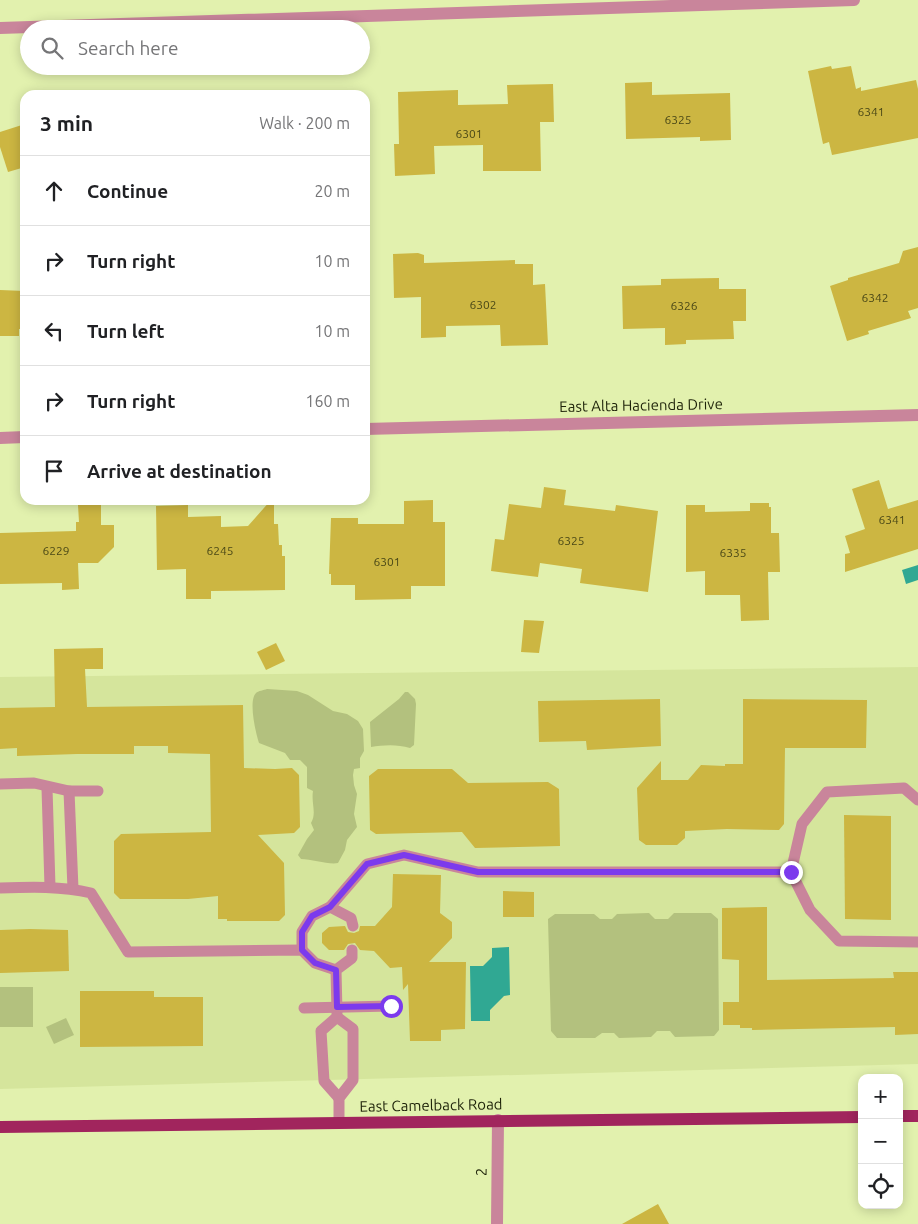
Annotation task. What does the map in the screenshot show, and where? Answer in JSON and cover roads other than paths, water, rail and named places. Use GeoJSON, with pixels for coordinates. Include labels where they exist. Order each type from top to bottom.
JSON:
{"type":"FeatureCollection","features":[{"type":"Feature","properties":{"kind":"main road"},"geometry":{"type":"LineString","coordinates":[[903,1116],[918,1116]]}},
{"type":"Feature","properties":{"kind":"main road","name":"East Camelback Road"},"geometry":{"type":"LineString","coordinates":[[0,1127],[858,1117]]}},
{"type":"Feature","properties":{"kind":"street"},"geometry":{"type":"LineString","coordinates":[[244,20],[854,0]]}},
{"type":"Feature","properties":{"kind":"street"},"geometry":{"type":"LineString","coordinates":[[0,28],[20,27]]}},
{"type":"Feature","properties":{"kind":"street","name":"East Alta Hacienda Drive"},"geometry":{"type":"LineString","coordinates":[[370,428],[918,415]]}},
{"type":"Feature","properties":{"kind":"street"},"geometry":{"type":"LineString","coordinates":[[0,438],[20,437]]}},
{"type":"Feature","properties":{"kind":"street","name":"2"},"geometry":{"type":"LineString","coordinates":[[497,1224],[498,1120]]}},
{"type":"Feature","properties":{"kind":"lane"},"geometry":{"type":"LineString","coordinates":[[0,784],[34,783],[47,788],[69,791],[98,791]]}},
{"type":"Feature","properties":{"kind":"lane"},"geometry":{"type":"LineString","coordinates":[[47,788],[50,887]]}},
{"type":"Feature","properties":{"kind":"lane"},"geometry":{"type":"LineString","coordinates":[[918,800],[904,788],[827,792],[802,824],[791,872],[810,910],[839,941],[918,942]]}},
{"type":"Feature","properties":{"kind":"lane"},"geometry":{"type":"LineString","coordinates":[[69,791],[73,889]]}},
{"type":"Feature","properties":{"kind":"lane"},"geometry":{"type":"LineString","coordinates":[[336,970],[315,963],[302,950],[302,932],[312,916],[330,907],[367,864],[404,855],[478,872],[791,872]]}},
{"type":"Feature","properties":{"kind":"lane"},"geometry":{"type":"LineString","coordinates":[[0,888],[50,887],[91,893],[128,952],[302,950]]}},
{"type":"Feature","properties":{"kind":"lane"},"geometry":{"type":"LineString","coordinates":[[330,907],[351,918],[353,926]]}},
{"type":"Feature","properties":{"kind":"lane"},"geometry":{"type":"LineString","coordinates":[[336,970],[352,958],[352,950]]}},
{"type":"Feature","properties":{"kind":"lane"},"geometry":{"type":"LineString","coordinates":[[336,970],[337,1012],[321,1031],[324,1081],[339,1098]]}},
{"type":"Feature","properties":{"kind":"lane"},"geometry":{"type":"LineString","coordinates":[[304,1008],[337,1012],[391,1006]]}},
{"type":"Feature","properties":{"kind":"lane"},"geometry":{"type":"LineString","coordinates":[[337,1012],[353,1029],[353,1080],[339,1098],[339,1123]]}},
{"type":"Feature","properties":{"kind":"water"},"geometry":{"type":"Polygon","coordinates":[[[918,565],[918,580],[906,584],[902,570],[918,565]]]}},
{"type":"Feature","properties":{"kind":"water"},"geometry":{"type":"Polygon","coordinates":[[[509,947],[510,995],[504,996],[490,1010],[490,1021],[471,1021],[470,966],[483,966],[492,957],[492,948],[509,947]]]}}]}
